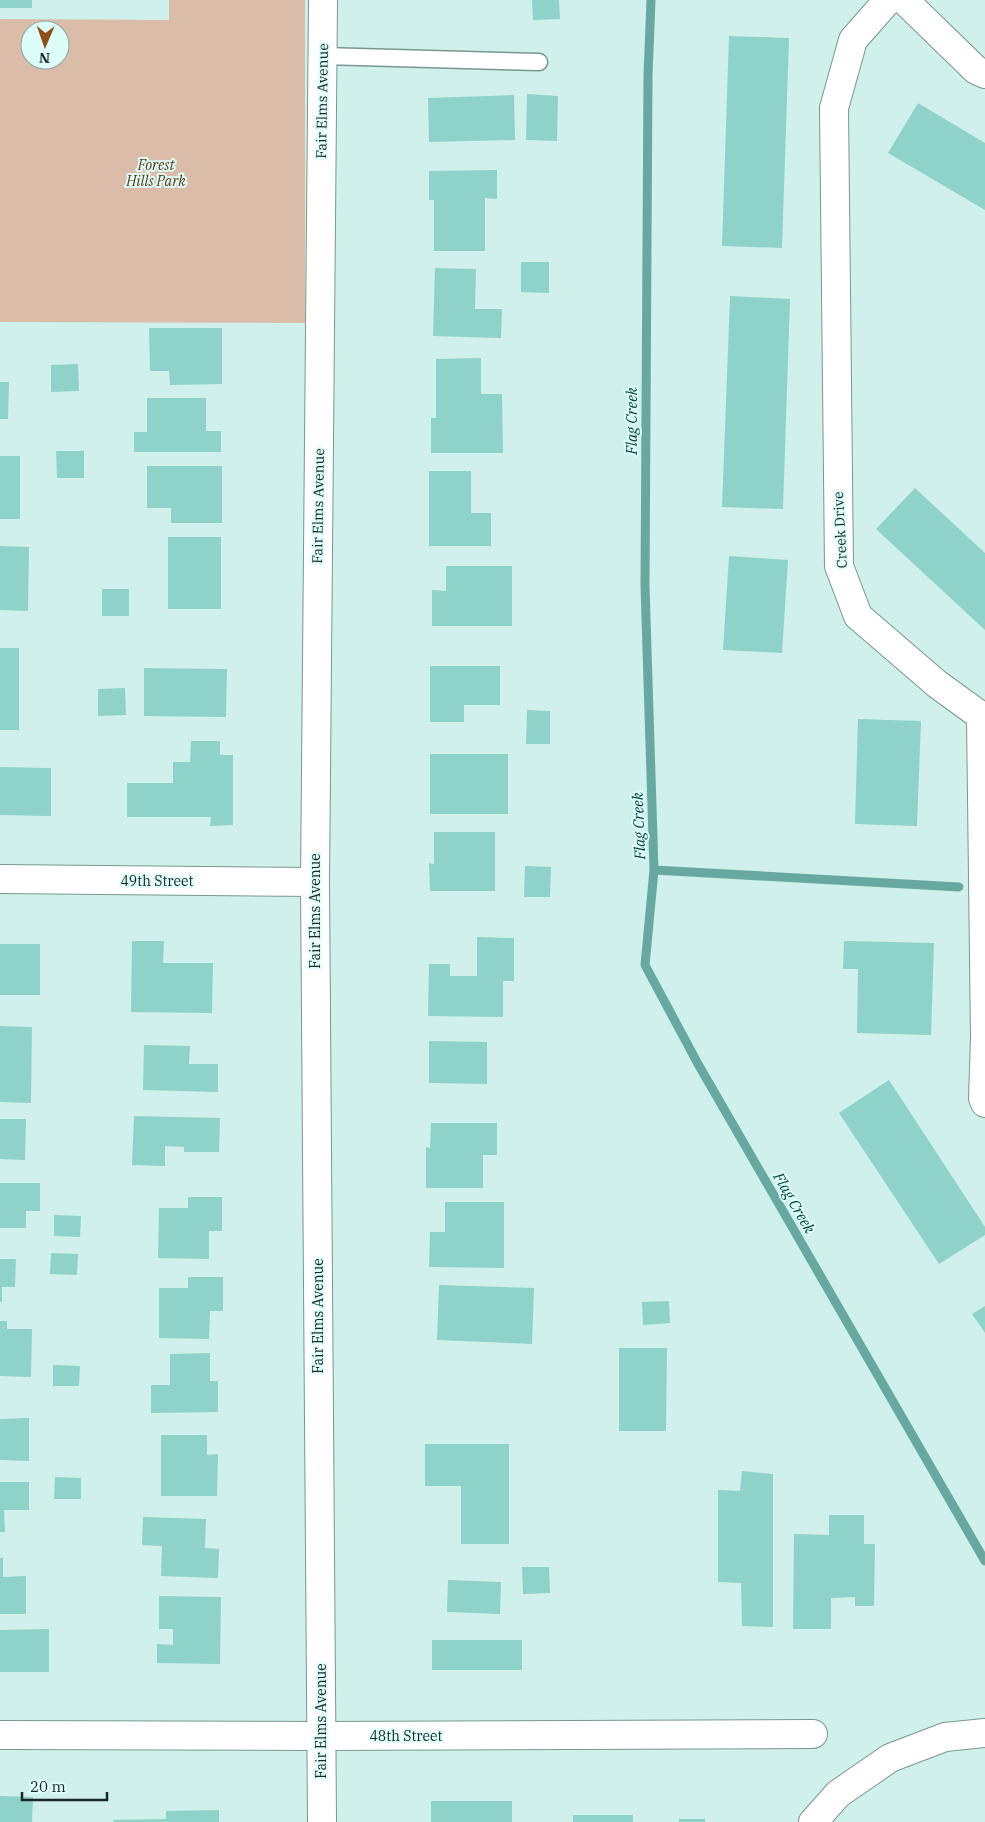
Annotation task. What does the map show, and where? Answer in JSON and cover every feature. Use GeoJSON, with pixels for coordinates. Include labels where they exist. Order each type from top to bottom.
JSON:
{"type":"FeatureCollection","features":[{"type":"Feature","properties":{"kind":"street","name":"Fair Elms Avenue"},"geometry":{"type":"LineString","coordinates":[[322,1822],[315,882],[323,0]]}},
{"type":"Feature","properties":{"kind":"street","name":"Creek Drive"},"geometry":{"type":"LineString","coordinates":[[888,0],[853,40],[834,108],[839,566],[858,616],[937,684],[983,716],[985,1039],[983,1098],[985,1103]]}},
{"type":"Feature","properties":{"kind":"street"},"geometry":{"type":"LineString","coordinates":[[904,0],[976,70],[985,74]]}},
{"type":"Feature","properties":{"kind":"street","name":"49th Street"},"geometry":{"type":"LineString","coordinates":[[0,880],[315,882]]}},
{"type":"Feature","properties":{"kind":"street"},"geometry":{"type":"LineString","coordinates":[[813,1822],[838,1794],[890,1758],[944,1737],[985,1733]]}},
{"type":"Feature","properties":{"kind":"street","name":"48th Street"},"geometry":{"type":"LineString","coordinates":[[0,1734],[322,1736],[813,1734]]}},
{"type":"Feature","properties":{"kind":"lane"},"geometry":{"type":"LineString","coordinates":[[323,56],[539,62]]}},
{"type":"Feature","properties":{"kind":"green space","name":"Forest Hills Park"},"geometry":{"type":"Polygon","coordinates":[[[169,0],[305,0],[305,323],[0,322],[0,19],[169,20],[169,0]]]}},
{"type":"Feature","properties":{"kind":"building"},"geometry":{"type":"Polygon","coordinates":[[[0,0],[32,0],[32,8],[0,8],[0,0]]]}},
{"type":"Feature","properties":{"kind":"building"},"geometry":{"type":"Polygon","coordinates":[[[532,0],[559,0],[560,19],[533,20],[532,0]]]}},
{"type":"Feature","properties":{"kind":"building"},"geometry":{"type":"Polygon","coordinates":[[[729,36],[789,38],[782,248],[722,246],[729,36]]]}},
{"type":"Feature","properties":{"kind":"building"},"geometry":{"type":"Polygon","coordinates":[[[527,94],[558,96],[557,141],[526,140],[527,94]]]}},
{"type":"Feature","properties":{"kind":"building"},"geometry":{"type":"Polygon","coordinates":[[[514,95],[515,140],[429,142],[428,98],[514,95]]]}},
{"type":"Feature","properties":{"kind":"building"},"geometry":{"type":"Polygon","coordinates":[[[918,103],[985,143],[985,210],[888,153],[918,103]]]}},
{"type":"Feature","properties":{"kind":"building"},"geometry":{"type":"Polygon","coordinates":[[[497,170],[497,199],[485,198],[485,251],[434,251],[434,200],[429,200],[429,171],[497,170]]]}},
{"type":"Feature","properties":{"kind":"building"},"geometry":{"type":"Polygon","coordinates":[[[521,262],[549,262],[549,293],[521,292],[521,262]]]}},
{"type":"Feature","properties":{"kind":"building"},"geometry":{"type":"Polygon","coordinates":[[[435,268],[476,269],[475,309],[502,309],[501,338],[433,336],[435,268]]]}},
{"type":"Feature","properties":{"kind":"building"},"geometry":{"type":"Polygon","coordinates":[[[730,296],[790,299],[783,509],[722,507],[730,296]]]}},
{"type":"Feature","properties":{"kind":"building"},"geometry":{"type":"Polygon","coordinates":[[[149,328],[222,328],[222,384],[170,385],[169,371],[150,371],[149,328]]]}},
{"type":"Feature","properties":{"kind":"building"},"geometry":{"type":"Polygon","coordinates":[[[481,358],[481,394],[502,394],[503,453],[431,453],[431,418],[436,418],[436,359],[481,358]]]}},
{"type":"Feature","properties":{"kind":"building"},"geometry":{"type":"Polygon","coordinates":[[[78,364],[79,391],[51,392],[51,365],[78,364]]]}},
{"type":"Feature","properties":{"kind":"building"},"geometry":{"type":"Polygon","coordinates":[[[0,382],[9,382],[8,419],[0,419],[0,382]]]}},
{"type":"Feature","properties":{"kind":"building"},"geometry":{"type":"Polygon","coordinates":[[[147,398],[206,398],[206,431],[221,431],[221,452],[134,452],[134,432],[147,432],[147,398]]]}},
{"type":"Feature","properties":{"kind":"building"},"geometry":{"type":"Polygon","coordinates":[[[56,451],[84,451],[84,478],[57,478],[56,451]]]}},
{"type":"Feature","properties":{"kind":"building"},"geometry":{"type":"Polygon","coordinates":[[[0,456],[20,456],[20,519],[0,519],[0,456]]]}},
{"type":"Feature","properties":{"kind":"building"},"geometry":{"type":"Polygon","coordinates":[[[147,466],[222,466],[222,523],[171,523],[171,508],[147,508],[147,466]]]}},
{"type":"Feature","properties":{"kind":"building"},"geometry":{"type":"Polygon","coordinates":[[[429,471],[471,471],[471,513],[491,513],[491,546],[429,546],[429,471]]]}},
{"type":"Feature","properties":{"kind":"building"},"geometry":{"type":"Polygon","coordinates":[[[915,488],[985,553],[985,630],[876,529],[915,488]]]}},
{"type":"Feature","properties":{"kind":"building"},"geometry":{"type":"Polygon","coordinates":[[[168,537],[221,537],[221,609],[168,609],[168,537]]]}},
{"type":"Feature","properties":{"kind":"building"},"geometry":{"type":"Polygon","coordinates":[[[0,546],[29,547],[28,611],[0,610],[0,546]]]}},
{"type":"Feature","properties":{"kind":"building"},"geometry":{"type":"Polygon","coordinates":[[[729,556],[788,560],[782,653],[723,650],[729,556]]]}},
{"type":"Feature","properties":{"kind":"building"},"geometry":{"type":"Polygon","coordinates":[[[446,566],[512,566],[512,626],[432,626],[432,590],[446,591],[446,566]]]}},
{"type":"Feature","properties":{"kind":"building"},"geometry":{"type":"Polygon","coordinates":[[[102,589],[129,589],[129,616],[102,616],[102,589]]]}},
{"type":"Feature","properties":{"kind":"building"},"geometry":{"type":"Polygon","coordinates":[[[0,648],[19,648],[19,730],[0,730],[0,648]]]}},
{"type":"Feature","properties":{"kind":"building"},"geometry":{"type":"Polygon","coordinates":[[[430,666],[500,666],[500,705],[464,705],[464,722],[430,722],[430,666]]]}},
{"type":"Feature","properties":{"kind":"building"},"geometry":{"type":"Polygon","coordinates":[[[144,668],[227,669],[226,717],[144,716],[144,668]]]}},
{"type":"Feature","properties":{"kind":"building"},"geometry":{"type":"Polygon","coordinates":[[[125,688],[126,715],[98,716],[98,689],[125,688]]]}},
{"type":"Feature","properties":{"kind":"building"},"geometry":{"type":"Polygon","coordinates":[[[527,710],[550,711],[550,744],[526,744],[527,710]]]}},
{"type":"Feature","properties":{"kind":"building"},"geometry":{"type":"Polygon","coordinates":[[[858,719],[921,721],[917,826],[855,824],[858,719]]]}},
{"type":"Feature","properties":{"kind":"building"},"geometry":{"type":"Polygon","coordinates":[[[191,741],[220,741],[220,755],[233,755],[233,825],[210,826],[211,817],[127,817],[127,783],[173,783],[173,762],[190,762],[191,741]]]}},
{"type":"Feature","properties":{"kind":"building"},"geometry":{"type":"Polygon","coordinates":[[[430,754],[508,754],[508,814],[430,814],[430,754]]]}},
{"type":"Feature","properties":{"kind":"building"},"geometry":{"type":"Polygon","coordinates":[[[0,767],[51,768],[51,816],[0,815],[0,767]]]}},
{"type":"Feature","properties":{"kind":"building"},"geometry":{"type":"Polygon","coordinates":[[[434,832],[495,832],[495,891],[430,891],[429,863],[434,864],[434,832]]]}},
{"type":"Feature","properties":{"kind":"building"},"geometry":{"type":"Polygon","coordinates":[[[525,866],[551,867],[550,897],[524,897],[525,866]]]}},
{"type":"Feature","properties":{"kind":"building"},"geometry":{"type":"Polygon","coordinates":[[[477,937],[514,938],[514,981],[503,981],[503,1017],[428,1016],[429,964],[450,964],[450,976],[477,976],[477,937]]]}},
{"type":"Feature","properties":{"kind":"building"},"geometry":{"type":"Polygon","coordinates":[[[132,941],[164,941],[163,963],[213,963],[212,1013],[131,1012],[132,941]]]}},
{"type":"Feature","properties":{"kind":"building"},"geometry":{"type":"Polygon","coordinates":[[[844,941],[934,943],[931,1035],[857,1033],[858,969],[843,969],[844,941]]]}},
{"type":"Feature","properties":{"kind":"building"},"geometry":{"type":"Polygon","coordinates":[[[0,944],[40,944],[40,995],[0,995],[0,944]]]}},
{"type":"Feature","properties":{"kind":"building"},"geometry":{"type":"Polygon","coordinates":[[[0,1026],[32,1027],[31,1103],[0,1102],[0,1026]]]}},
{"type":"Feature","properties":{"kind":"building"},"geometry":{"type":"Polygon","coordinates":[[[429,1041],[487,1042],[487,1084],[429,1083],[429,1041]]]}},
{"type":"Feature","properties":{"kind":"building"},"geometry":{"type":"Polygon","coordinates":[[[144,1045],[190,1046],[189,1064],[218,1064],[218,1092],[143,1090],[144,1045]]]}},
{"type":"Feature","properties":{"kind":"building"},"geometry":{"type":"Polygon","coordinates":[[[889,1080],[985,1227],[985,1235],[939,1264],[839,1113],[889,1080]]]}},
{"type":"Feature","properties":{"kind":"building"},"geometry":{"type":"Polygon","coordinates":[[[134,1116],[220,1118],[219,1152],[184,1152],[184,1147],[165,1146],[165,1166],[132,1165],[134,1116]]]}},
{"type":"Feature","properties":{"kind":"building"},"geometry":{"type":"Polygon","coordinates":[[[0,1119],[26,1119],[25,1160],[0,1159],[0,1119]]]}},
{"type":"Feature","properties":{"kind":"building"},"geometry":{"type":"Polygon","coordinates":[[[431,1123],[497,1123],[497,1155],[483,1155],[483,1188],[426,1188],[426,1147],[430,1148],[431,1123]]]}},
{"type":"Feature","properties":{"kind":"building"},"geometry":{"type":"Polygon","coordinates":[[[0,1183],[40,1183],[40,1211],[26,1211],[26,1228],[0,1228],[0,1183]]]}},
{"type":"Feature","properties":{"kind":"building"},"geometry":{"type":"Polygon","coordinates":[[[188,1197],[222,1197],[222,1231],[209,1231],[209,1259],[158,1258],[159,1208],[188,1208],[188,1197]]]}},
{"type":"Feature","properties":{"kind":"building"},"geometry":{"type":"Polygon","coordinates":[[[445,1202],[504,1202],[504,1268],[429,1267],[430,1232],[445,1232],[445,1202]]]}},
{"type":"Feature","properties":{"kind":"building"},"geometry":{"type":"Polygon","coordinates":[[[54,1215],[81,1216],[80,1237],[54,1236],[54,1215]]]}},
{"type":"Feature","properties":{"kind":"building"},"geometry":{"type":"Polygon","coordinates":[[[51,1253],[78,1254],[77,1275],[50,1274],[51,1253]]]}},
{"type":"Feature","properties":{"kind":"building"},"geometry":{"type":"Polygon","coordinates":[[[0,1259],[16,1259],[15,1287],[2,1287],[2,1302],[0,1302],[0,1259]]]}},
{"type":"Feature","properties":{"kind":"building"},"geometry":{"type":"Polygon","coordinates":[[[188,1277],[223,1277],[223,1311],[210,1311],[209,1339],[159,1338],[159,1288],[188,1288],[188,1277]]]}},
{"type":"Feature","properties":{"kind":"building"},"geometry":{"type":"Polygon","coordinates":[[[439,1285],[534,1288],[532,1344],[437,1340],[439,1285]]]}},
{"type":"Feature","properties":{"kind":"building"},"geometry":{"type":"Polygon","coordinates":[[[669,1301],[670,1323],[643,1325],[642,1302],[669,1301]]]}},
{"type":"Feature","properties":{"kind":"building"},"geometry":{"type":"Polygon","coordinates":[[[985,1306],[985,1333],[972,1314],[985,1306]]]}},
{"type":"Feature","properties":{"kind":"building"},"geometry":{"type":"Polygon","coordinates":[[[0,1321],[7,1321],[7,1329],[32,1329],[31,1377],[0,1376],[0,1321]]]}},
{"type":"Feature","properties":{"kind":"building"},"geometry":{"type":"Polygon","coordinates":[[[619,1348],[667,1348],[666,1431],[619,1431],[619,1348]]]}},
{"type":"Feature","properties":{"kind":"building"},"geometry":{"type":"Polygon","coordinates":[[[210,1353],[210,1381],[218,1381],[218,1412],[151,1413],[151,1385],[170,1385],[170,1354],[210,1353]]]}},
{"type":"Feature","properties":{"kind":"building"},"geometry":{"type":"Polygon","coordinates":[[[53,1365],[80,1366],[79,1386],[53,1386],[53,1365]]]}},
{"type":"Feature","properties":{"kind":"building"},"geometry":{"type":"Polygon","coordinates":[[[29,1418],[29,1461],[0,1460],[0,1419],[29,1418]]]}},
{"type":"Feature","properties":{"kind":"building"},"geometry":{"type":"Polygon","coordinates":[[[161,1435],[207,1435],[207,1455],[218,1454],[217,1496],[161,1496],[161,1435]]]}},
{"type":"Feature","properties":{"kind":"building"},"geometry":{"type":"Polygon","coordinates":[[[425,1444],[509,1444],[509,1544],[461,1544],[461,1486],[425,1486],[425,1444]]]}},
{"type":"Feature","properties":{"kind":"building"},"geometry":{"type":"Polygon","coordinates":[[[742,1471],[773,1474],[773,1627],[742,1626],[741,1583],[718,1582],[718,1490],[740,1491],[742,1471]]]}},
{"type":"Feature","properties":{"kind":"building"},"geometry":{"type":"Polygon","coordinates":[[[55,1477],[81,1478],[81,1499],[54,1499],[55,1477]]]}},
{"type":"Feature","properties":{"kind":"building"},"geometry":{"type":"Polygon","coordinates":[[[0,1482],[29,1482],[29,1510],[4,1510],[5,1532],[0,1532],[0,1482]]]}},
{"type":"Feature","properties":{"kind":"building"},"geometry":{"type":"Polygon","coordinates":[[[829,1515],[864,1515],[864,1544],[875,1544],[874,1606],[855,1606],[855,1597],[831,1598],[831,1629],[793,1629],[794,1534],[829,1535],[829,1515]]]}},
{"type":"Feature","properties":{"kind":"building"},"geometry":{"type":"Polygon","coordinates":[[[143,1517],[206,1519],[205,1548],[219,1549],[218,1578],[161,1576],[162,1546],[142,1545],[143,1517]]]}},
{"type":"Feature","properties":{"kind":"building"},"geometry":{"type":"Polygon","coordinates":[[[0,1558],[3,1558],[3,1577],[26,1576],[26,1614],[0,1614],[0,1558]]]}},
{"type":"Feature","properties":{"kind":"building"},"geometry":{"type":"Polygon","coordinates":[[[522,1567],[549,1567],[550,1593],[523,1594],[522,1567]]]}},
{"type":"Feature","properties":{"kind":"building"},"geometry":{"type":"Polygon","coordinates":[[[448,1580],[501,1582],[500,1614],[447,1612],[448,1580]]]}},
{"type":"Feature","properties":{"kind":"building"},"geometry":{"type":"Polygon","coordinates":[[[159,1596],[221,1597],[220,1664],[157,1663],[157,1644],[173,1645],[173,1629],[159,1629],[159,1596]]]}},
{"type":"Feature","properties":{"kind":"building"},"geometry":{"type":"Polygon","coordinates":[[[49,1629],[49,1672],[0,1672],[0,1630],[49,1629]]]}},
{"type":"Feature","properties":{"kind":"building"},"geometry":{"type":"Polygon","coordinates":[[[432,1640],[522,1640],[522,1670],[432,1670],[432,1640]]]}},
{"type":"Feature","properties":{"kind":"building"},"geometry":{"type":"Polygon","coordinates":[[[0,1796],[33,1797],[32,1822],[0,1822],[0,1796]]]}},
{"type":"Feature","properties":{"kind":"building"},"geometry":{"type":"Polygon","coordinates":[[[431,1801],[512,1801],[512,1822],[431,1822],[431,1801]]]}},
{"type":"Feature","properties":{"kind":"building"},"geometry":{"type":"Polygon","coordinates":[[[219,1810],[219,1822],[114,1822],[113,1820],[166,1819],[166,1811],[219,1810]]]}},
{"type":"Feature","properties":{"kind":"building"},"geometry":{"type":"Polygon","coordinates":[[[573,1815],[633,1815],[633,1822],[573,1822],[573,1815]]]}},
{"type":"Feature","properties":{"kind":"building"},"geometry":{"type":"Polygon","coordinates":[[[679,1819],[705,1819],[705,1822],[679,1822],[679,1819]]]}},
{"type":"Feature","properties":{"kind":"waterway","name":"Flag Creek"},"geometry":{"type":"LineString","coordinates":[[651,0],[648,75],[645,586],[654,870],[645,965],[698,1064],[985,1561]]}},
{"type":"Feature","properties":{"kind":"waterway"},"geometry":{"type":"LineString","coordinates":[[654,870],[959,887]]}}]}
